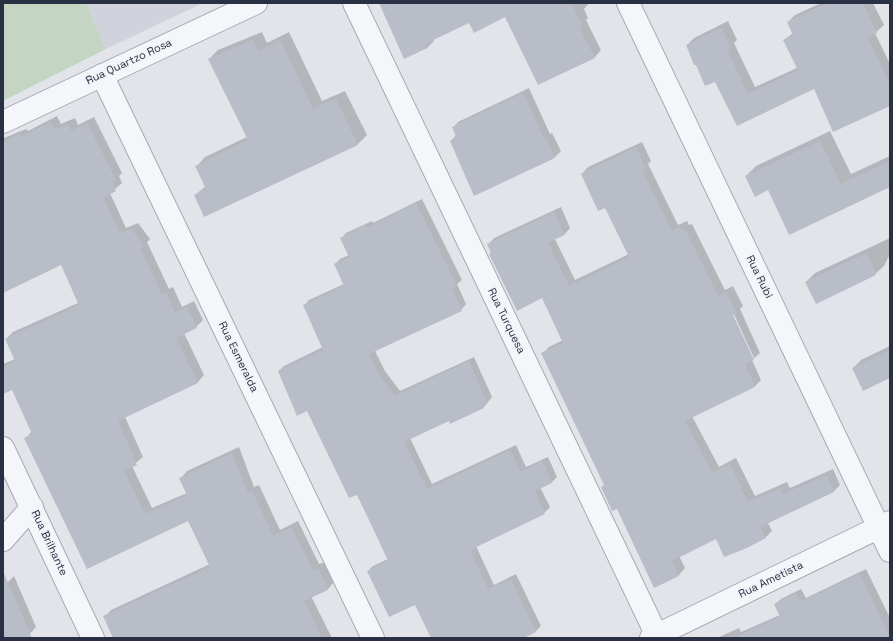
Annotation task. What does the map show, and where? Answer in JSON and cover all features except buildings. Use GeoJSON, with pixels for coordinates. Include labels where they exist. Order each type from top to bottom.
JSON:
{"type":"FeatureCollection","features":[{"type":"Feature","properties":{"kind":"street","name":"Rua Quartzo Rosa"},"geometry":{"type":"LineString","coordinates":[[3,122],[256,3]]}},
{"type":"Feature","properties":{"kind":"street","name":"Rua Turquesa"},"geometry":{"type":"LineString","coordinates":[[354,3],[656,637]]}},
{"type":"Feature","properties":{"kind":"street","name":"Rua Rubi"},"geometry":{"type":"LineString","coordinates":[[628,3],[884,524],[890,551]]}},
{"type":"Feature","properties":{"kind":"street","name":"Rua Esmeralda"},"geometry":{"type":"LineString","coordinates":[[102,75],[373,638]]}},
{"type":"Feature","properties":{"kind":"street","name":"Rua Brilhante"},"geometry":{"type":"LineString","coordinates":[[3,448],[93,638]]}},
{"type":"Feature","properties":{"kind":"street"},"geometry":{"type":"LineString","coordinates":[[3,540],[32,507]]}},
{"type":"Feature","properties":{"kind":"street","name":"Rua Ametista"},"geometry":{"type":"LineString","coordinates":[[656,637],[884,524]]}},
{"type":"Feature","properties":{"kind":"shaded area"},"geometry":{"type":"Polygon","coordinates":[[[86,3],[203,3],[106,49],[86,3]]]}},
{"type":"Feature","properties":{"kind":"green space"},"geometry":{"type":"Polygon","coordinates":[[[3,3],[86,3],[106,49],[3,101],[3,3]]]}}]}
